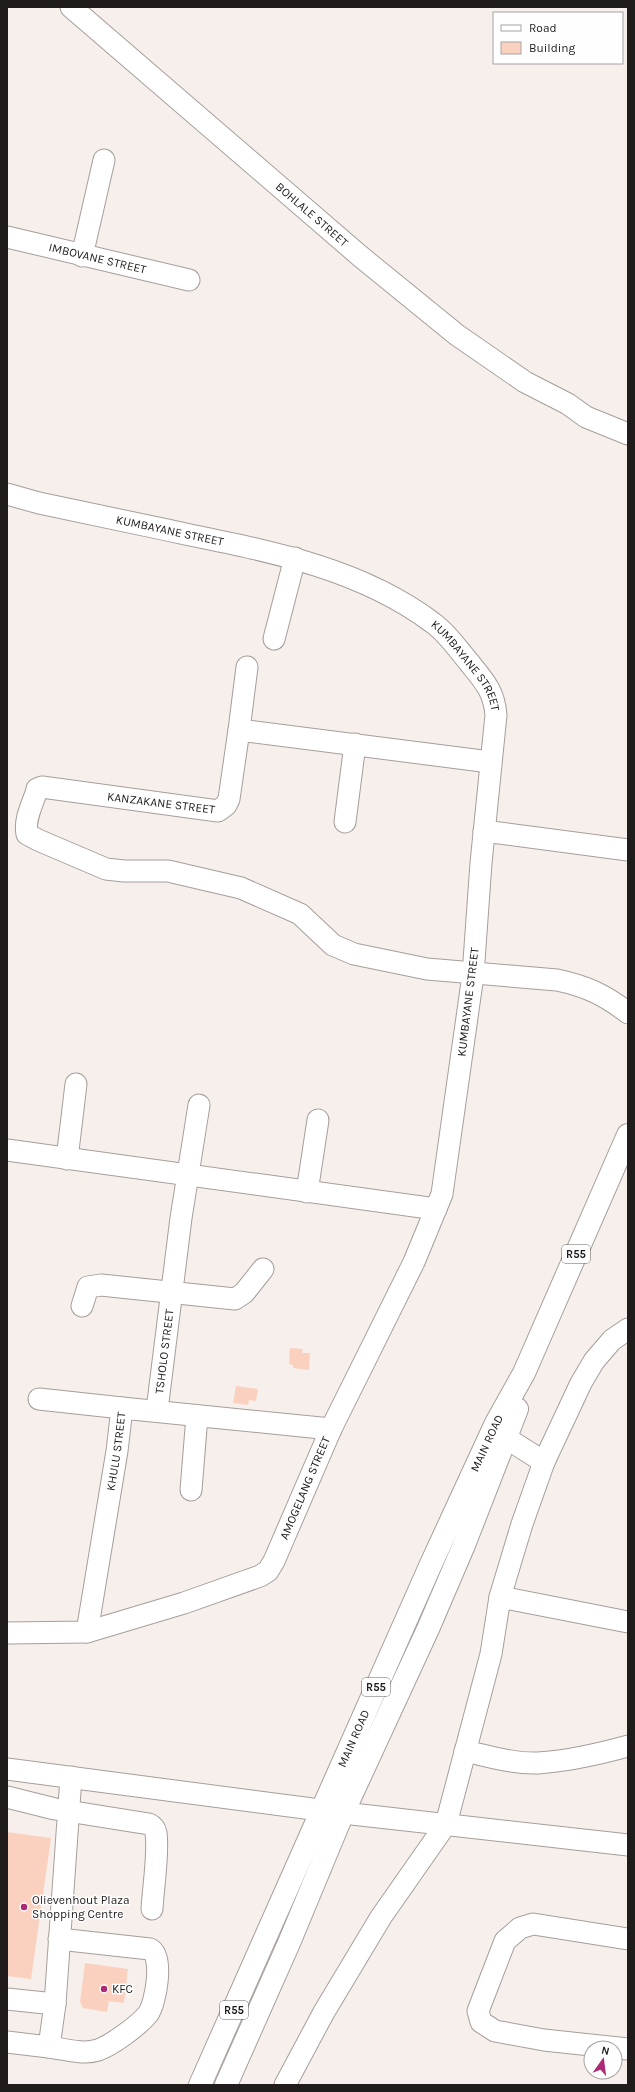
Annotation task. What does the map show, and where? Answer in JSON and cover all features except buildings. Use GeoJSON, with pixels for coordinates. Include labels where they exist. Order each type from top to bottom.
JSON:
{"type":"FeatureCollection","features":[{"type":"Feature","properties":{"kind":"main road","name":"MAIN ROAD"},"geometry":{"type":"LineString","coordinates":[[200,2085],[321,1810],[496,1424],[524,1373],[628,1135]]}},
{"type":"Feature","properties":{"kind":"main road","name":"MAIN ROAD"},"geometry":{"type":"LineString","coordinates":[[226,2085],[289,1943],[343,1813],[428,1629],[464,1545],[518,1406],[524,1373]]}},
{"type":"Feature","properties":{"kind":"street","name":"BOHLALE STREET"},"geometry":{"type":"LineString","coordinates":[[71,7],[360,256],[457,335],[524,382],[568,404],[586,416],[628,434]]}},
{"type":"Feature","properties":{"kind":"street"},"geometry":{"type":"LineString","coordinates":[[82,256],[104,160]]}},
{"type":"Feature","properties":{"kind":"street","name":"IMBOVANE STREET"},"geometry":{"type":"LineString","coordinates":[[7,237],[82,256],[189,280]]}},
{"type":"Feature","properties":{"kind":"street","name":"BOHLALE STREET"},"geometry":{"type":"LineString","coordinates":[[568,404],[628,420]]}},
{"type":"Feature","properties":{"kind":"street","name":"KUMBAYANE STREET"},"geometry":{"type":"LineString","coordinates":[[7,494],[39,503],[237,544],[295,558],[353,579],[388,595],[434,623],[445,633],[492,693],[496,716],[490,762],[473,974],[447,1156]]}},
{"type":"Feature","properties":{"kind":"street"},"geometry":{"type":"LineString","coordinates":[[274,639],[295,558]]}},
{"type":"Feature","properties":{"kind":"street","name":"KANZAKANE STREET"},"geometry":{"type":"LineString","coordinates":[[248,667],[229,799],[226,805],[218,811],[42,787],[37,789],[26,826],[27,834],[106,869],[124,871],[168,871],[241,888],[300,914],[333,945],[354,954],[427,970],[473,974]]}},
{"type":"Feature","properties":{"kind":"street"},"geometry":{"type":"LineString","coordinates":[[239,730],[490,762]]}},
{"type":"Feature","properties":{"kind":"street"},"geometry":{"type":"LineString","coordinates":[[345,822],[355,744]]}},
{"type":"Feature","properties":{"kind":"street"},"geometry":{"type":"LineString","coordinates":[[484,831],[628,850]]}},
{"type":"Feature","properties":{"kind":"street"},"geometry":{"type":"LineString","coordinates":[[473,974],[557,980],[577,984],[600,993],[628,1013]]}},
{"type":"Feature","properties":{"kind":"street"},"geometry":{"type":"LineString","coordinates":[[66,1159],[76,1084]]}},
{"type":"Feature","properties":{"kind":"street","name":"TSHOLO STREET"},"geometry":{"type":"LineString","coordinates":[[157,1410],[171,1293],[199,1105]]}},
{"type":"Feature","properties":{"kind":"street"},"geometry":{"type":"LineString","coordinates":[[307,1192],[318,1120]]}},
{"type":"Feature","properties":{"kind":"street"},"geometry":{"type":"LineString","coordinates":[[7,1150],[436,1210]]}},
{"type":"Feature","properties":{"kind":"street","name":"AMOGELANG STREET"},"geometry":{"type":"LineString","coordinates":[[7,1633],[87,1632],[184,1603],[260,1576],[268,1571],[274,1561],[331,1430],[414,1262],[442,1194],[447,1156]]}},
{"type":"Feature","properties":{"kind":"street","name":"TSHOLO STREET"},"geometry":{"type":"LineString","coordinates":[[82,1306],[86,1290],[92,1286],[101,1285],[235,1299],[244,1293],[263,1269]]}},
{"type":"Feature","properties":{"kind":"street"},"geometry":{"type":"LineString","coordinates":[[285,2085],[324,2012],[381,1917],[446,1824],[491,1654],[500,1597],[522,1524],[544,1462],[580,1384],[594,1361],[612,1340],[628,1329]]}},
{"type":"Feature","properties":{"kind":"street"},"geometry":{"type":"LineString","coordinates":[[39,1399],[122,1408]]}},
{"type":"Feature","properties":{"kind":"street","name":"KHULU STREET"},"geometry":{"type":"LineString","coordinates":[[87,1632],[117,1451],[122,1408],[157,1410],[197,1416],[331,1430]]}},
{"type":"Feature","properties":{"kind":"street"},"geometry":{"type":"LineString","coordinates":[[190,1490],[197,1416]]}},
{"type":"Feature","properties":{"kind":"street"},"geometry":{"type":"LineString","coordinates":[[506,1438],[544,1462]]}},
{"type":"Feature","properties":{"kind":"street"},"geometry":{"type":"LineString","coordinates":[[500,1597],[628,1622]]}},
{"type":"Feature","properties":{"kind":"street"},"geometry":{"type":"LineString","coordinates":[[466,1751],[507,1760],[537,1763],[594,1755],[628,1746]]}},
{"type":"Feature","properties":{"kind":"street"},"geometry":{"type":"LineString","coordinates":[[7,1770],[343,1813],[628,1845]]}},
{"type":"Feature","properties":{"kind":"street"},"geometry":{"type":"LineString","coordinates":[[49,2047],[56,2004],[59,1939],[71,1777]]}},
{"type":"Feature","properties":{"kind":"street"},"geometry":{"type":"LineString","coordinates":[[7,1797],[36,1805],[149,1824],[154,1827],[156,1833],[156,1845],[152,1909]]}},
{"type":"Feature","properties":{"kind":"street"},"geometry":{"type":"LineString","coordinates":[[628,1939],[533,1924],[520,1928],[505,1941],[478,2011],[481,2022],[495,2031],[544,2040],[628,2049]]}},
{"type":"Feature","properties":{"kind":"street"},"geometry":{"type":"LineString","coordinates":[[7,2042],[91,2051],[108,2044],[127,2032],[147,2015],[151,2009],[158,1973],[158,1959],[150,1948],[59,1939]]}},
{"type":"Feature","properties":{"kind":"street"},"geometry":{"type":"LineString","coordinates":[[7,1998],[56,2004]]}},
{"type":"Feature","properties":{"kind":"place","name":"Olievenhout Plaza Shopping Centre"},"geometry":{"type":"Point","coordinates":[24,1907]}},
{"type":"Feature","properties":{"kind":"place","name":"KFC"},"geometry":{"type":"Point","coordinates":[104,1989]}}]}
